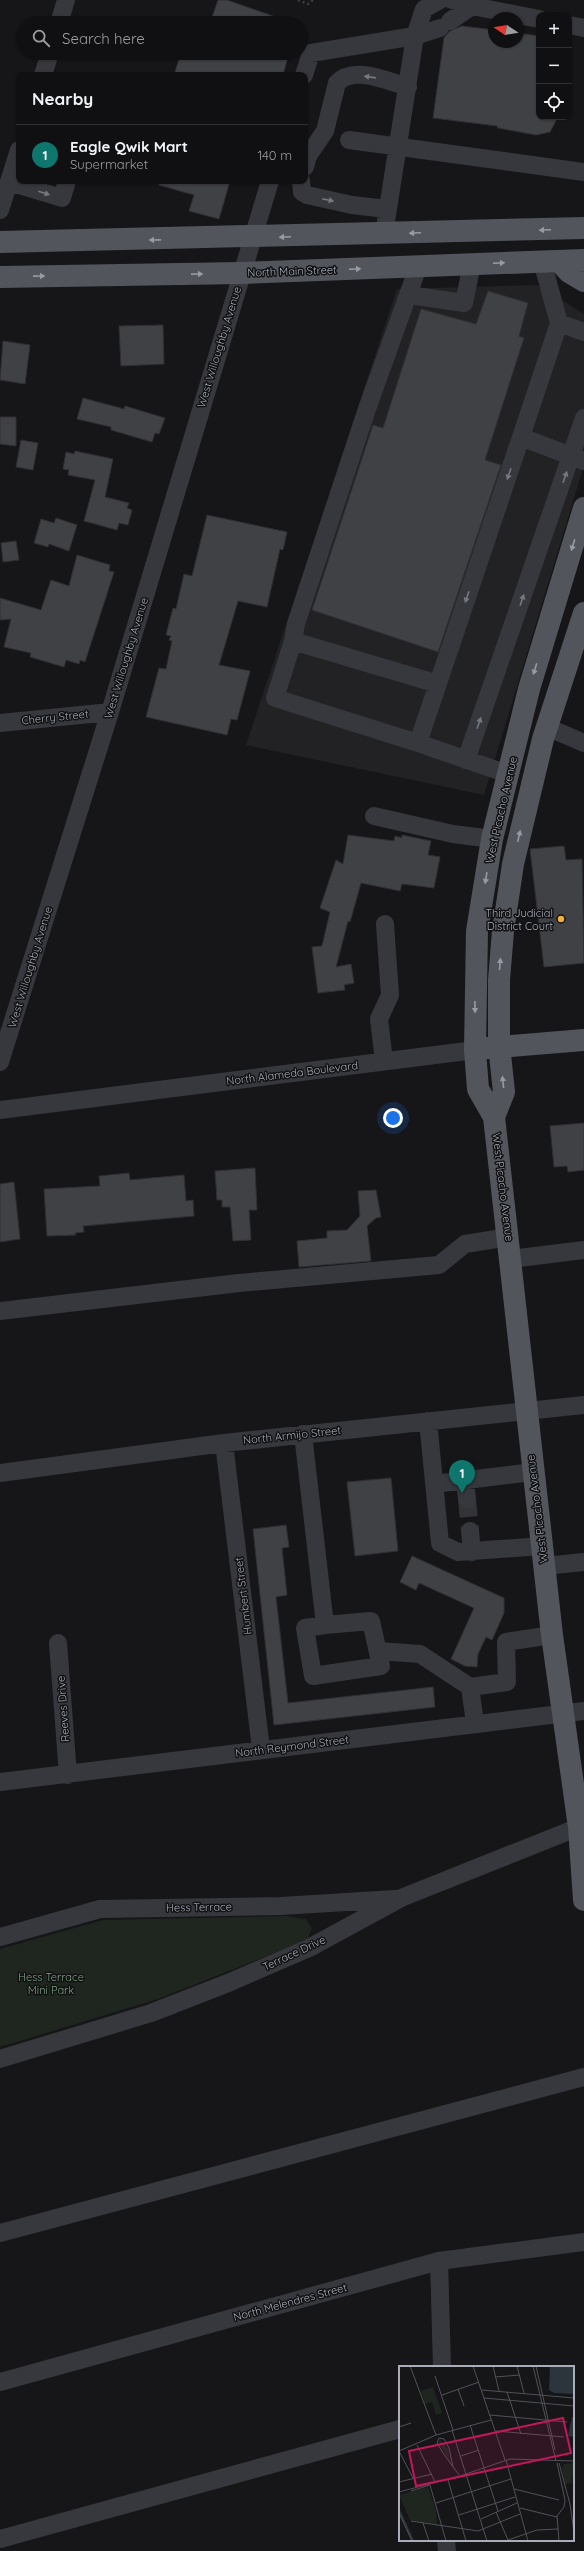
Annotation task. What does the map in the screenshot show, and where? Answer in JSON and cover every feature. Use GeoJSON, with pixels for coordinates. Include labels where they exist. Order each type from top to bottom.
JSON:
{"type":"FeatureCollection","features":[{"type":"Feature","properties":{"kind":"main road"},"geometry":{"type":"LineString","coordinates":[[0,242],[250,245],[384,234],[584,228]]}},
{"type":"Feature","properties":{"kind":"main road","name":"North Main Street"},"geometry":{"type":"LineString","coordinates":[[0,277],[241,273],[584,260]]}},
{"type":"Feature","properties":{"kind":"main road"},"geometry":{"type":"LineString","coordinates":[[550,261],[584,281]]}},
{"type":"Feature","properties":{"kind":"main road","name":"West Picacho Avenue"},"geometry":{"type":"LineString","coordinates":[[584,508],[529,689],[492,839],[477,931],[475,1050],[478,1089],[494,1117],[509,1237],[526,1411],[552,1635],[579,1827],[584,1900]]}},
{"type":"Feature","properties":{"kind":"main road","name":"West Picacho Avenue"},"geometry":{"type":"LineString","coordinates":[[494,1117],[504,1092],[499,1045],[499,980],[504,923],[515,857],[547,727],[578,649],[584,613]]}},
{"type":"Feature","properties":{"kind":"main road","name":"North Alameda Boulevard"},"geometry":{"type":"LineString","coordinates":[[475,1050],[499,1045],[584,1040]]}},
{"type":"Feature","properties":{"kind":"street"},"geometry":{"type":"LineString","coordinates":[[61,16],[66,0]]}},
{"type":"Feature","properties":{"kind":"street"},"geometry":{"type":"LineString","coordinates":[[384,234],[415,36],[424,9],[440,0]]}},
{"type":"Feature","properties":{"kind":"street"},"geometry":{"type":"LineString","coordinates":[[452,0],[472,6],[536,18]]}},
{"type":"Feature","properties":{"kind":"street"},"geometry":{"type":"LineString","coordinates":[[305,72],[311,53],[415,36],[445,25],[472,6]]}},
{"type":"Feature","properties":{"kind":"street"},"geometry":{"type":"LineString","coordinates":[[572,26],[584,28]]}},
{"type":"Feature","properties":{"kind":"street"},"geometry":{"type":"LineString","coordinates":[[44,72],[48,60]]}},
{"type":"Feature","properties":{"kind":"street"},"geometry":{"type":"LineString","coordinates":[[308,156],[325,131],[336,83],[342,78],[350,74],[408,87]]}},
{"type":"Feature","properties":{"kind":"street"},"geometry":{"type":"LineString","coordinates":[[348,140],[584,172]]}},
{"type":"Feature","properties":{"kind":"street"},"geometry":{"type":"LineString","coordinates":[[0,210],[16,160]]}},
{"type":"Feature","properties":{"kind":"street"},"geometry":{"type":"LineString","coordinates":[[9,182],[62,198],[66,184]]}},
{"type":"Feature","properties":{"kind":"street","name":"West Willoughby Avenue"},"geometry":{"type":"LineString","coordinates":[[0,1062],[110,712],[269,184]]}},
{"type":"Feature","properties":{"kind":"street"},"geometry":{"type":"LineString","coordinates":[[301,184],[302,192],[307,195],[352,205],[387,209]]}},
{"type":"Feature","properties":{"kind":"street"},"geometry":{"type":"LineString","coordinates":[[418,742],[559,323],[550,261]]}},
{"type":"Feature","properties":{"kind":"street"},"geometry":{"type":"LineString","coordinates":[[409,295],[464,302],[472,264]]}},
{"type":"Feature","properties":{"kind":"street"},"geometry":{"type":"LineString","coordinates":[[418,267],[362,424],[296,624],[293,641],[275,698],[418,742],[508,774]]}},
{"type":"Feature","properties":{"kind":"street"},"geometry":{"type":"LineString","coordinates":[[559,323],[584,332]]}},
{"type":"Feature","properties":{"kind":"street"},"geometry":{"type":"LineString","coordinates":[[466,760],[578,459],[584,418]]}},
{"type":"Feature","properties":{"kind":"street"},"geometry":{"type":"LineString","coordinates":[[521,437],[578,459]]}},
{"type":"Feature","properties":{"kind":"street"},"geometry":{"type":"LineString","coordinates":[[293,641],[438,684]]}},
{"type":"Feature","properties":{"kind":"street","name":"Cherry Street"},"geometry":{"type":"LineString","coordinates":[[0,723],[110,712]]}},
{"type":"Feature","properties":{"kind":"street"},"geometry":{"type":"LineString","coordinates":[[547,727],[584,743]]}},
{"type":"Feature","properties":{"kind":"street"},"geometry":{"type":"LineString","coordinates":[[374,816],[453,834],[492,839]]}},
{"type":"Feature","properties":{"kind":"street"},"geometry":{"type":"LineString","coordinates":[[384,1061],[379,1019],[390,995],[385,924]]}},
{"type":"Feature","properties":{"kind":"street","name":"North Alameda Boulevard"},"geometry":{"type":"LineString","coordinates":[[0,1110],[475,1050]]}},
{"type":"Feature","properties":{"kind":"street"},"geometry":{"type":"LineString","coordinates":[[0,1312],[239,1283],[439,1265],[465,1244],[509,1237]]}},
{"type":"Feature","properties":{"kind":"street"},"geometry":{"type":"LineString","coordinates":[[511,1258],[584,1250]]}},
{"type":"Feature","properties":{"kind":"street","name":"North Armijo Street"},"geometry":{"type":"LineString","coordinates":[[0,1473],[224,1443],[584,1405]]}},
{"type":"Feature","properties":{"kind":"street"},"geometry":{"type":"LineString","coordinates":[[428,1421],[440,1543],[458,1552],[543,1556],[584,1562]]}},
{"type":"Feature","properties":{"kind":"street"},"geometry":{"type":"LineString","coordinates":[[302,1434],[325,1625]]}},
{"type":"Feature","properties":{"kind":"street","name":"Humbert Street"},"geometry":{"type":"LineString","coordinates":[[224,1443],[261,1749]]}},
{"type":"Feature","properties":{"kind":"street"},"geometry":{"type":"LineString","coordinates":[[434,1484],[533,1472]]}},
{"type":"Feature","properties":{"kind":"street"},"geometry":{"type":"LineString","coordinates":[[465,1480],[467,1499]]}},
{"type":"Feature","properties":{"kind":"street"},"geometry":{"type":"LineString","coordinates":[[470,1531],[472,1552]]}},
{"type":"Feature","properties":{"kind":"street"},"geometry":{"type":"LineString","coordinates":[[371,1621],[381,1666],[313,1676],[305,1628],[325,1625],[371,1621]]}},
{"type":"Feature","properties":{"kind":"street"},"geometry":{"type":"LineString","coordinates":[[378,1651],[420,1654],[470,1687],[507,1682],[506,1642],[552,1635]]}},
{"type":"Feature","properties":{"kind":"street","name":"Reeves Drive"},"geometry":{"type":"LineString","coordinates":[[58,1643],[68,1775]]}},
{"type":"Feature","properties":{"kind":"street"},"geometry":{"type":"LineString","coordinates":[[470,1687],[475,1723]]}},
{"type":"Feature","properties":{"kind":"street","name":"North Reymond Street"},"geometry":{"type":"LineString","coordinates":[[0,1782],[68,1775],[261,1749],[584,1711]]}},
{"type":"Feature","properties":{"kind":"street","name":"Terrace Drive"},"geometry":{"type":"LineString","coordinates":[[0,2059],[158,2011],[309,1948],[401,1898],[579,1827]]}},
{"type":"Feature","properties":{"kind":"street","name":"Hess Terrace"},"geometry":{"type":"LineString","coordinates":[[0,1937],[100,1909],[281,1906],[401,1898]]}},
{"type":"Feature","properties":{"kind":"street"},"geometry":{"type":"LineString","coordinates":[[0,2233],[584,2077]]}},
{"type":"Feature","properties":{"kind":"street","name":"North Melendres Street"},"geometry":{"type":"LineString","coordinates":[[0,2382],[439,2261],[584,2242]]}},
{"type":"Feature","properties":{"kind":"street"},"geometry":{"type":"LineString","coordinates":[[439,2261],[442,2366]]}},
{"type":"Feature","properties":{"kind":"street"},"geometry":{"type":"LineString","coordinates":[[0,2539],[399,2429]]}},
{"type":"Feature","properties":{"kind":"street"},"geometry":{"type":"LineString","coordinates":[[446,2541],[447,2551]]}},
{"type":"Feature","properties":{"kind":"path"},"geometry":{"type":"LineString","coordinates":[[298,0],[308,4],[313,0]]}},
{"type":"Feature","properties":{"kind":"shaded area"},"geometry":{"type":"Polygon","coordinates":[[[538,285],[584,314],[584,465],[484,795],[246,745],[397,289],[538,285]]]}},
{"type":"Feature","properties":{"kind":"green space","name":"Hess Terrace Mini Park"},"geometry":{"type":"Polygon","coordinates":[[[286,1916],[306,1919],[312,1928],[307,1940],[158,1999],[0,2047],[0,1949],[103,1920],[286,1916]]]}},
{"type":"Feature","properties":{"kind":"building"},"geometry":{"type":"Polygon","coordinates":[[[218,0],[227,0],[273,16],[212,16],[218,0]]]}},
{"type":"Feature","properties":{"kind":"building"},"geometry":{"type":"Polygon","coordinates":[[[462,26],[488,29],[488,48],[524,48],[524,34],[536,36],[536,120],[556,120],[550,132],[536,135],[498,128],[497,126],[433,118],[444,38],[450,31],[462,26]]]}},
{"type":"Feature","properties":{"kind":"building"},"geometry":{"type":"Polygon","coordinates":[[[179,60],[287,60],[284,72],[175,72],[179,60]]]}},
{"type":"Feature","properties":{"kind":"building"},"geometry":{"type":"Polygon","coordinates":[[[229,184],[219,219],[189,211],[194,195],[159,185],[229,184]]]}},
{"type":"Feature","properties":{"kind":"building"},"geometry":{"type":"Polygon","coordinates":[[[488,291],[528,303],[519,336],[524,338],[485,460],[501,465],[438,652],[312,610],[373,425],[383,428],[421,309],[476,324],[488,291]]]}},
{"type":"Feature","properties":{"kind":"building"},"geometry":{"type":"Polygon","coordinates":[[[163,325],[164,364],[121,366],[119,326],[163,325]]]}},
{"type":"Feature","properties":{"kind":"building"},"geometry":{"type":"Polygon","coordinates":[[[3,341],[30,345],[25,384],[0,380],[3,341]]]}},
{"type":"Feature","properties":{"kind":"building"},"geometry":{"type":"Polygon","coordinates":[[[83,398],[124,409],[125,406],[165,418],[159,434],[155,433],[152,442],[111,430],[111,427],[77,419],[83,398]]]}},
{"type":"Feature","properties":{"kind":"building"},"geometry":{"type":"Polygon","coordinates":[[[0,417],[16,417],[16,446],[0,444],[0,417]]]}},
{"type":"Feature","properties":{"kind":"building"},"geometry":{"type":"Polygon","coordinates":[[[21,440],[38,443],[33,470],[16,467],[21,440]]]}},
{"type":"Feature","properties":{"kind":"building"},"geometry":{"type":"Polygon","coordinates":[[[75,451],[113,459],[105,497],[129,503],[127,508],[132,510],[128,525],[119,523],[117,530],[84,521],[95,480],[68,475],[69,470],[63,469],[66,452],[74,454],[75,451]]]}},
{"type":"Feature","properties":{"kind":"building"},"geometry":{"type":"Polygon","coordinates":[[[207,515],[287,532],[283,550],[280,549],[267,607],[238,601],[219,665],[250,671],[237,720],[231,719],[227,735],[146,717],[159,668],[166,669],[172,641],[169,640],[171,636],[166,635],[173,608],[176,609],[184,574],[192,576],[207,515]]]}},
{"type":"Feature","properties":{"kind":"building"},"geometry":{"type":"Polygon","coordinates":[[[56,518],[77,525],[69,551],[49,544],[48,547],[34,543],[41,519],[54,523],[56,518]]]}},
{"type":"Feature","properties":{"kind":"building"},"geometry":{"type":"Polygon","coordinates":[[[16,541],[19,560],[3,562],[1,543],[16,541]]]}},
{"type":"Feature","properties":{"kind":"building"},"geometry":{"type":"Polygon","coordinates":[[[77,555],[110,565],[109,571],[114,572],[85,662],[80,660],[79,664],[66,660],[64,667],[30,657],[31,653],[4,647],[11,619],[0,620],[0,598],[41,610],[51,580],[69,586],[77,555]]]}},
{"type":"Feature","properties":{"kind":"building"},"geometry":{"type":"Polygon","coordinates":[[[348,835],[394,841],[395,836],[402,838],[402,835],[431,841],[428,855],[440,857],[434,888],[402,884],[400,891],[361,883],[350,922],[348,921],[336,967],[351,964],[354,983],[344,985],[345,990],[318,993],[312,947],[322,946],[330,912],[320,908],[336,860],[343,864],[348,835]]]}},
{"type":"Feature","properties":{"kind":"building","name":"Third Judicial District Court"},"geometry":{"type":"Polygon","coordinates":[[[564,846],[566,860],[582,859],[584,963],[544,967],[530,849],[564,846]]]}},
{"type":"Feature","properties":{"kind":"building"},"geometry":{"type":"Polygon","coordinates":[[[584,1123],[584,1170],[568,1172],[567,1166],[554,1167],[550,1126],[584,1123]]]}},
{"type":"Feature","properties":{"kind":"building"},"geometry":{"type":"Polygon","coordinates":[[[255,1168],[257,1210],[249,1210],[251,1240],[233,1241],[230,1207],[222,1207],[222,1200],[217,1200],[215,1171],[255,1168]]]}},
{"type":"Feature","properties":{"kind":"building"},"geometry":{"type":"Polygon","coordinates":[[[129,1173],[130,1180],[184,1175],[186,1201],[193,1200],[194,1216],[83,1226],[84,1232],[75,1233],[76,1235],[47,1236],[44,1189],[100,1186],[99,1176],[129,1173]]]}},
{"type":"Feature","properties":{"kind":"building"},"geometry":{"type":"Polygon","coordinates":[[[14,1182],[20,1239],[0,1242],[0,1184],[14,1182]]]}},
{"type":"Feature","properties":{"kind":"building"},"geometry":{"type":"Polygon","coordinates":[[[376,1190],[381,1217],[376,1218],[367,1226],[371,1261],[299,1267],[297,1241],[327,1238],[327,1231],[347,1230],[360,1216],[358,1191],[376,1190]]]}},
{"type":"Feature","properties":{"kind":"building"},"geometry":{"type":"Polygon","coordinates":[[[391,1478],[398,1551],[355,1556],[347,1482],[391,1478]]]}},
{"type":"Feature","properties":{"kind":"building"},"geometry":{"type":"Polygon","coordinates":[[[286,1525],[289,1547],[282,1548],[287,1595],[276,1597],[288,1703],[433,1687],[435,1707],[274,1725],[253,1529],[286,1525]]]}},
{"type":"Feature","properties":{"kind":"building"},"geometry":{"type":"Polygon","coordinates":[[[412,1556],[504,1598],[504,1613],[492,1640],[486,1637],[478,1654],[477,1667],[465,1666],[451,1659],[474,1608],[419,1583],[416,1590],[400,1582],[412,1556]]]}},
{"type":"Feature","properties":{"kind":"tunnel"},"geometry":{"type":"LineString","coordinates":[[467,1499],[470,1531]]}},
{"type":"Feature","properties":{"kind":"place","name":"Third Judicial District Court"},"geometry":{"type":"Point","coordinates":[561,919]}},
{"type":"Feature","properties":{"kind":"place","name":"Eagle Qwik Mart"},"geometry":{"type":"Point","coordinates":[462,1493]}}]}
